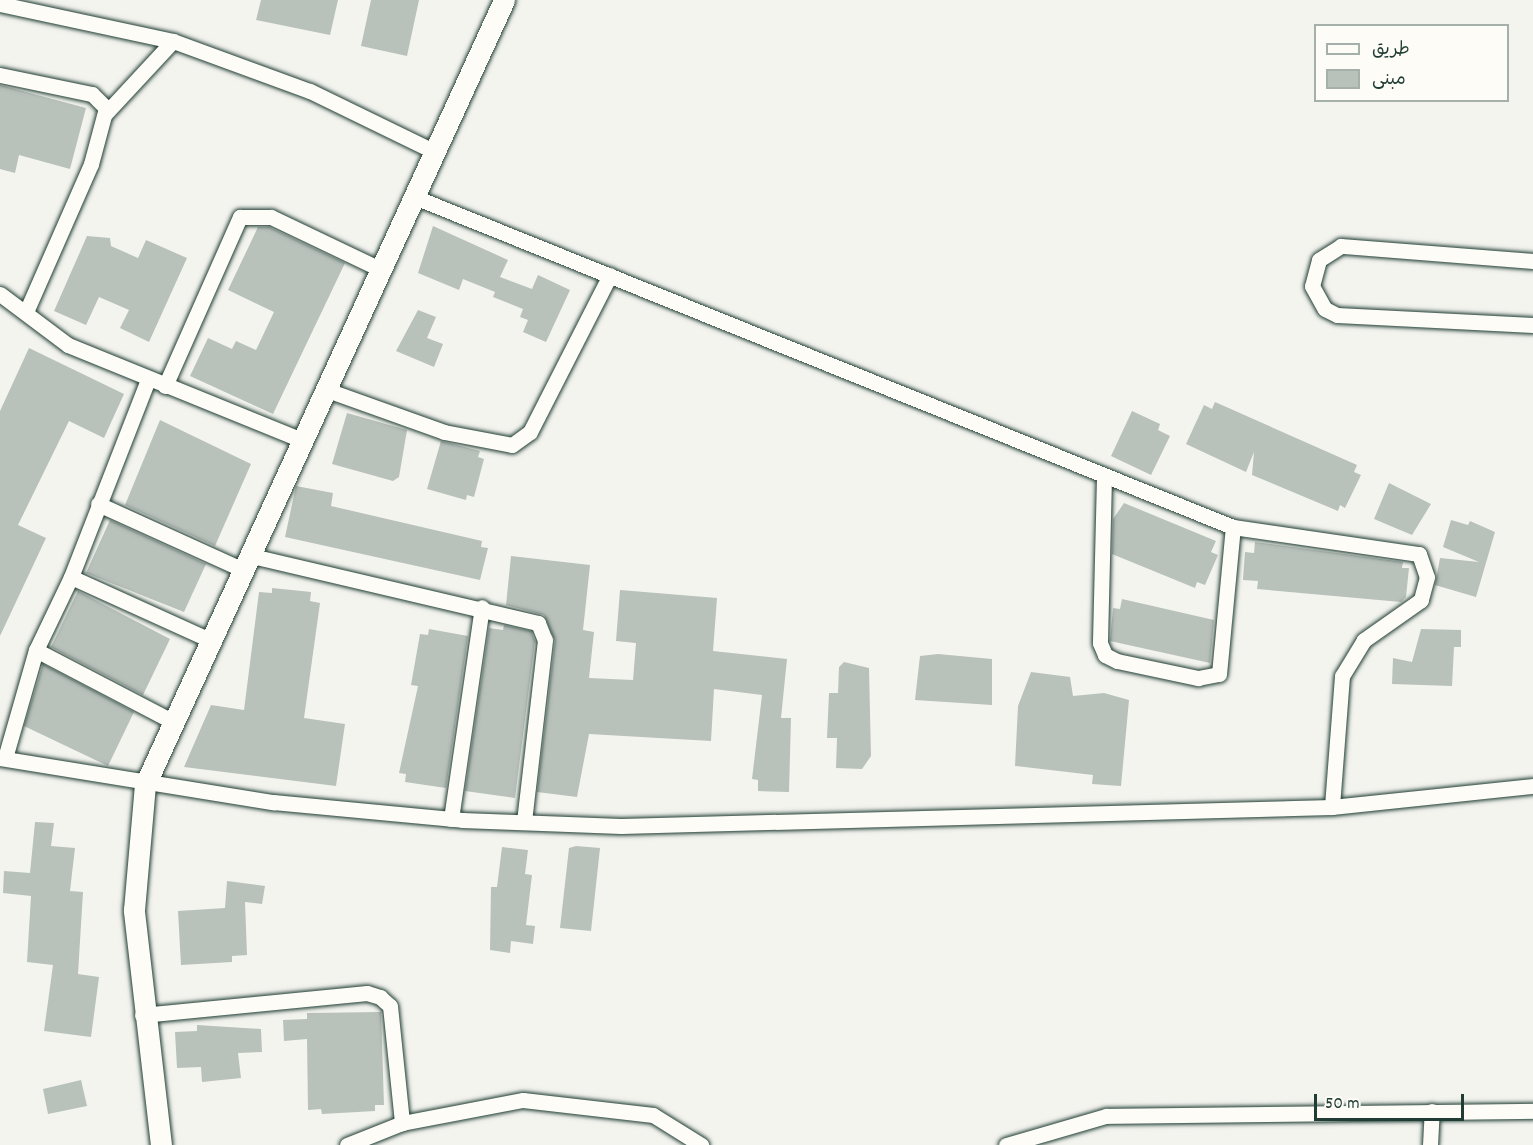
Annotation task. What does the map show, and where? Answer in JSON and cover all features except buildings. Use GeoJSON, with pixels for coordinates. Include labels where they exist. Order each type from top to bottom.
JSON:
{"type":"FeatureCollection","features":[{"type":"Feature","properties":{"kind":"main road"},"geometry":{"type":"LineString","coordinates":[[161,1145],[142,1015],[134,910],[146,785],[249,563],[302,440],[327,390],[378,267],[502,1]]}},
{"type":"Feature","properties":{"kind":"street"},"geometry":{"type":"LineString","coordinates":[[0,4],[173,41],[310,91],[433,151]]}},
{"type":"Feature","properties":{"kind":"street"},"geometry":{"type":"LineString","coordinates":[[27,310],[91,164],[106,113],[173,41]]}},
{"type":"Feature","properties":{"kind":"street"},"geometry":{"type":"LineString","coordinates":[[0,75],[92,94],[103,101],[106,113]]}},
{"type":"Feature","properties":{"kind":"street"},"geometry":{"type":"LineString","coordinates":[[412,196],[1104,477],[1233,527],[1419,554],[1425,564],[1421,600],[1364,640],[1342,676],[1332,807]]}},
{"type":"Feature","properties":{"kind":"street"},"geometry":{"type":"LineString","coordinates":[[165,386],[240,218],[271,217],[378,267]]}},
{"type":"Feature","properties":{"kind":"street"},"geometry":{"type":"LineString","coordinates":[[1533,261],[1341,246],[1319,260],[1312,286],[1325,309],[1337,315],[1533,325]]}},
{"type":"Feature","properties":{"kind":"street"},"geometry":{"type":"LineString","coordinates":[[327,390],[444,432],[512,445],[530,432],[610,275]]}},
{"type":"Feature","properties":{"kind":"street"},"geometry":{"type":"LineString","coordinates":[[0,294],[27,310],[68,345],[302,440]]}},
{"type":"Feature","properties":{"kind":"street"},"geometry":{"type":"LineString","coordinates":[[148,379],[71,577],[36,650],[2,758],[146,785],[451,819],[621,826],[1332,807],[1533,786]]}},
{"type":"Feature","properties":{"kind":"street"},"geometry":{"type":"LineString","coordinates":[[1104,477],[1100,643],[1105,655],[1117,661],[1198,678],[1219,674],[1233,527]]}},
{"type":"Feature","properties":{"kind":"street"},"geometry":{"type":"LineString","coordinates":[[98,504],[249,563],[482,608],[538,623],[545,640],[525,821]]}},
{"type":"Feature","properties":{"kind":"street"},"geometry":{"type":"LineString","coordinates":[[71,577],[212,641]]}},
{"type":"Feature","properties":{"kind":"street"},"geometry":{"type":"LineString","coordinates":[[451,819],[482,608]]}},
{"type":"Feature","properties":{"kind":"street"},"geometry":{"type":"LineString","coordinates":[[36,650],[174,722]]}},
{"type":"Feature","properties":{"kind":"street"},"geometry":{"type":"LineString","coordinates":[[142,1015],[367,993],[380,998],[390,1006],[402,1123]]}},
{"type":"Feature","properties":{"kind":"street"},"geometry":{"type":"LineString","coordinates":[[347,1145],[402,1123],[523,1100],[580,1103],[653,1115],[701,1145]]}},
{"type":"Feature","properties":{"kind":"street"},"geometry":{"type":"LineString","coordinates":[[1006,1145],[1106,1116],[1432,1111],[1533,1112]]}},
{"type":"Feature","properties":{"kind":"street"},"geometry":{"type":"LineString","coordinates":[[1430,1145],[1432,1111]]}}]}
